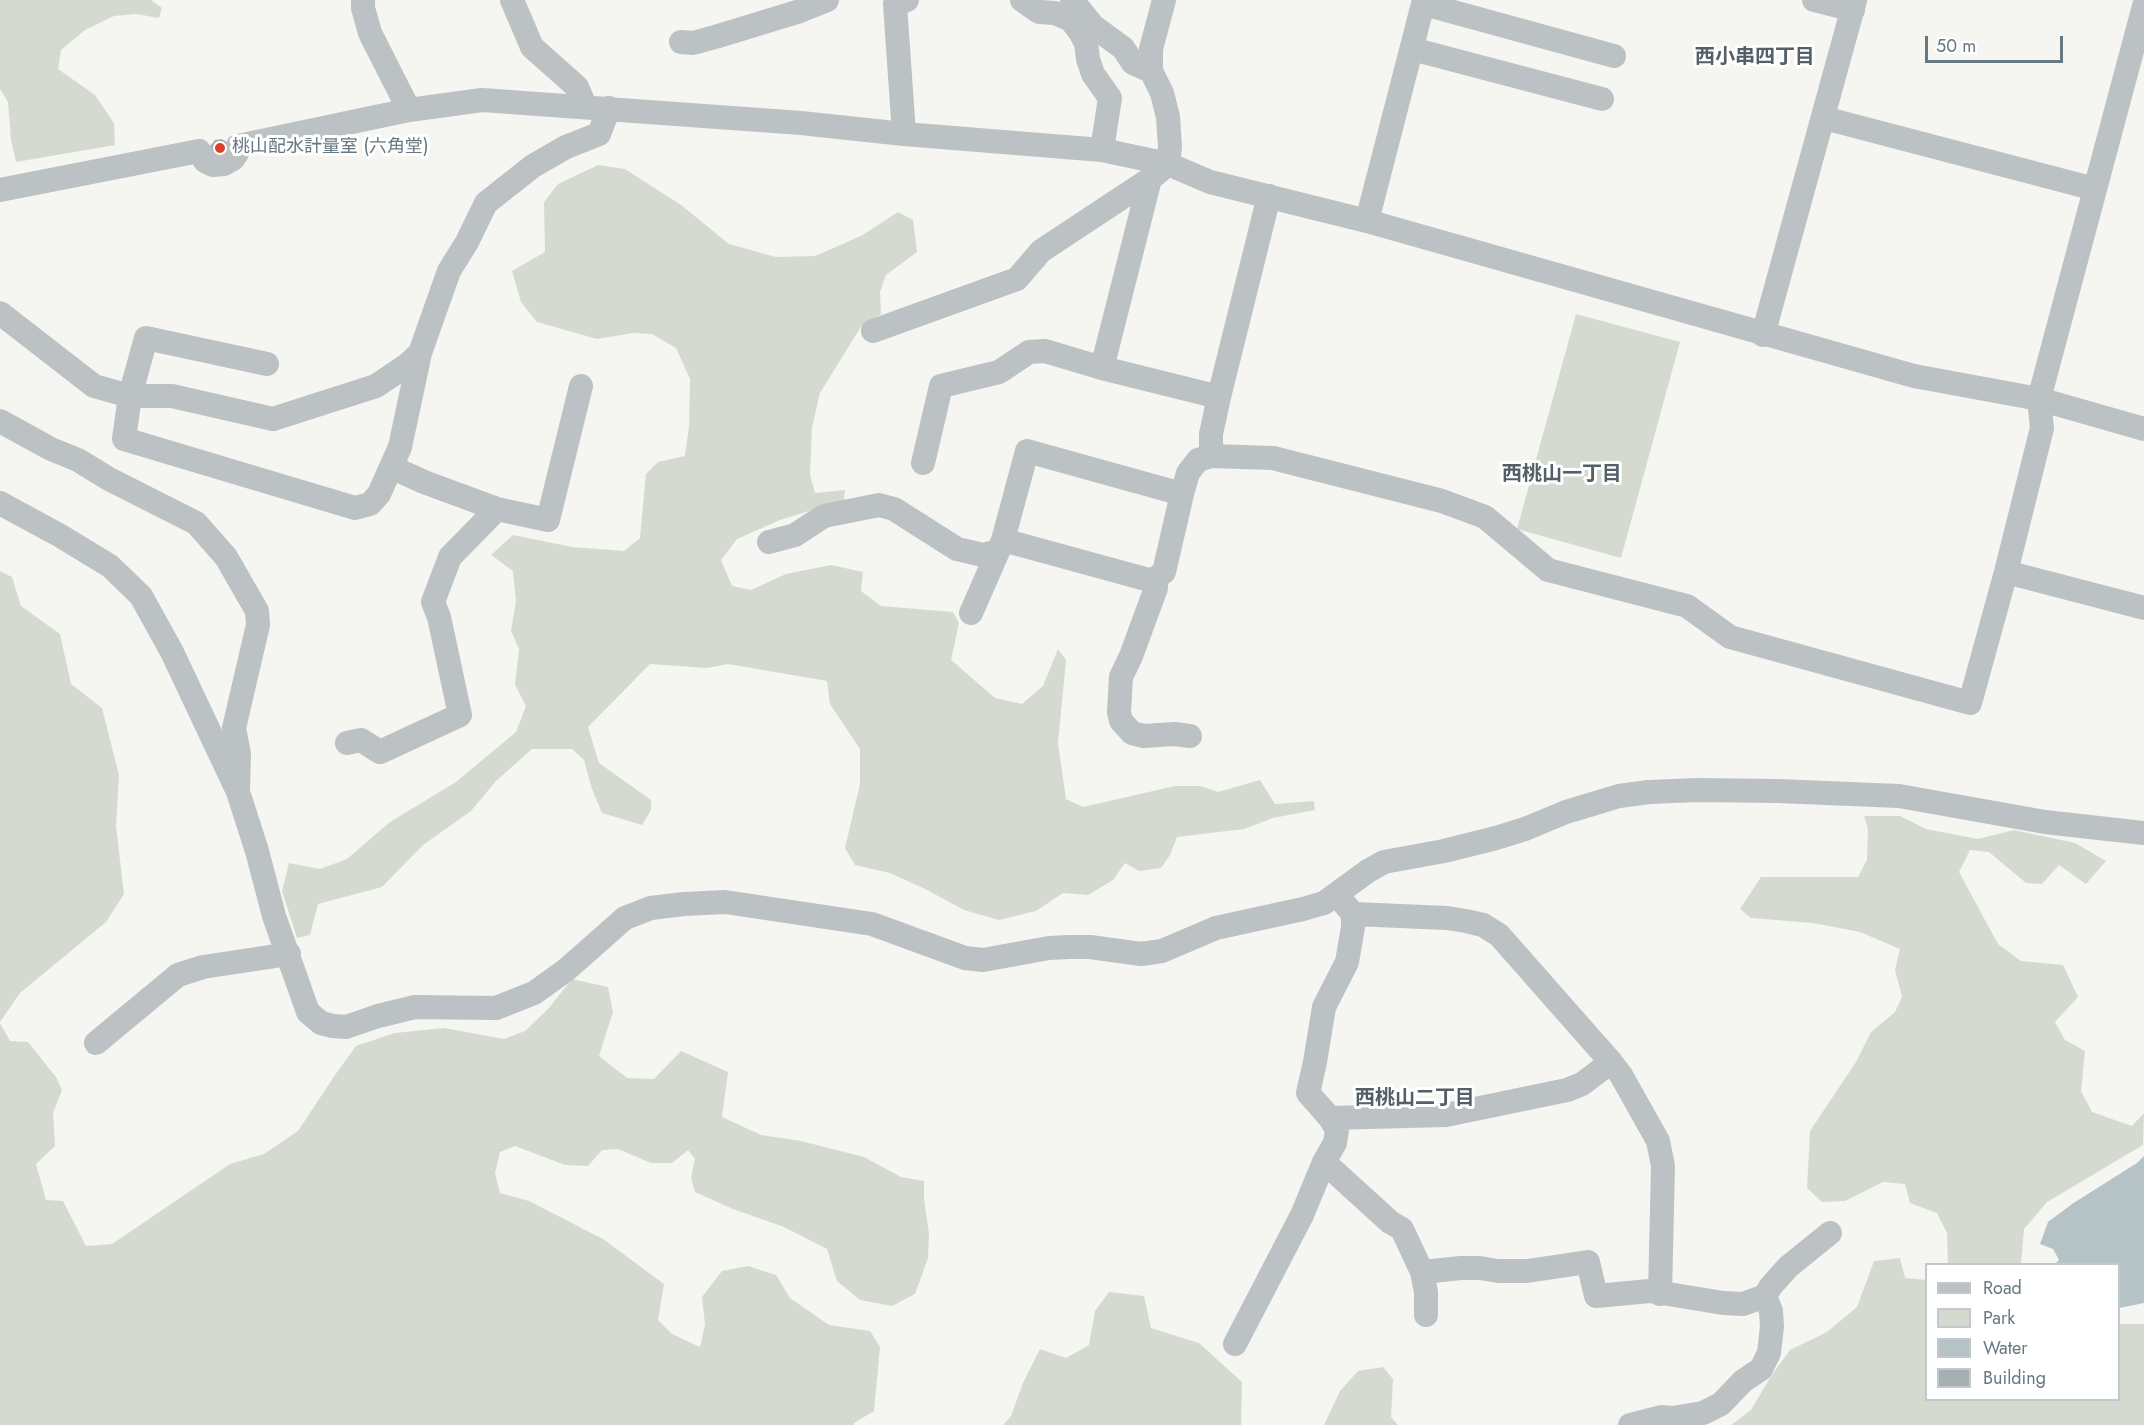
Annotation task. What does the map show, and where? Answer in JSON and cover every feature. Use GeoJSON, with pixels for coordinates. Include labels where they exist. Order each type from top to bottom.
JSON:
{"type":"FeatureCollection","features":[{"type":"Feature","properties":{"kind":"street"},"geometry":{"type":"LineString","coordinates":[[363,0],[370,33],[409,110]]}},
{"type":"Feature","properties":{"kind":"street"},"geometry":{"type":"LineString","coordinates":[[512,0],[532,47],[577,87],[585,106]]}},
{"type":"Feature","properties":{"kind":"street"},"geometry":{"type":"LineString","coordinates":[[681,42],[693,44],[797,12],[827,0]]}},
{"type":"Feature","properties":{"kind":"street"},"geometry":{"type":"LineString","coordinates":[[1022,0],[1039,12],[1071,20],[1086,43],[1093,74],[1110,98],[1102,150]]}},
{"type":"Feature","properties":{"kind":"street"},"geometry":{"type":"LineString","coordinates":[[1072,0],[1093,26],[1123,48],[1133,63],[1151,71]]}},
{"type":"Feature","properties":{"kind":"street"},"geometry":{"type":"LineString","coordinates":[[1102,368],[1159,172],[1170,147],[1168,117],[1162,93],[1151,71],[1151,49],[1164,0]]}},
{"type":"Feature","properties":{"kind":"street"},"geometry":{"type":"LineString","coordinates":[[1763,334],[1854,5],[1814,0]]}},
{"type":"Feature","properties":{"kind":"street"},"geometry":{"type":"LineString","coordinates":[[769,542],[795,534],[824,516],[879,505],[894,509],[957,549],[983,555],[1001,546],[1149,580],[1164,572],[1188,473],[1198,460],[1211,456],[1273,458],[1442,501],[1485,517],[1548,570],[1687,606],[1730,637],[1970,703],[2042,428],[2039,399],[2144,4],[2138,0]]}},
{"type":"Feature","properties":{"kind":"street"},"geometry":{"type":"LineString","coordinates":[[898,1],[904,134]]}},
{"type":"Feature","properties":{"kind":"street"},"geometry":{"type":"LineString","coordinates":[[1367,221],[1424,2],[1614,56]]}},
{"type":"Feature","properties":{"kind":"street"},"geometry":{"type":"LineString","coordinates":[[1412,49],[1602,99]]}},
{"type":"Feature","properties":{"kind":"street"},"geometry":{"type":"LineString","coordinates":[[0,190],[199,151],[205,161],[213,165],[224,164],[237,153],[238,146],[409,110],[482,100],[801,123],[1102,150],[1159,172],[1210,182],[1367,221],[1914,376],[2039,399],[2144,429]]}},
{"type":"Feature","properties":{"kind":"street"},"geometry":{"type":"LineString","coordinates":[[267,363],[146,338],[130,396],[124,439],[355,508],[369,504],[379,494],[400,447],[420,353],[449,271],[467,242],[486,203],[533,166],[566,147],[599,134],[609,108]]}},
{"type":"Feature","properties":{"kind":"street"},"geometry":{"type":"LineString","coordinates":[[1824,118],[2095,189]]}},
{"type":"Feature","properties":{"kind":"street"},"geometry":{"type":"LineString","coordinates":[[873,330],[1017,279],[1041,250],[1159,172]]}},
{"type":"Feature","properties":{"kind":"street"},"geometry":{"type":"LineString","coordinates":[[1211,456],[1211,434],[1219,397],[1269,196]]}},
{"type":"Feature","properties":{"kind":"street"},"geometry":{"type":"LineString","coordinates":[[0,313],[94,386],[130,396],[172,396],[273,420],[376,386],[407,365],[420,353]]}},
{"type":"Feature","properties":{"kind":"street"},"geometry":{"type":"LineString","coordinates":[[923,463],[941,386],[999,372],[1029,352],[1045,351],[1102,368],[1219,397]]}},
{"type":"Feature","properties":{"kind":"street"},"geometry":{"type":"LineString","coordinates":[[391,467],[497,510],[548,520],[581,386]]}},
{"type":"Feature","properties":{"kind":"street"},"geometry":{"type":"LineString","coordinates":[[0,421],[196,524],[226,557],[257,611],[258,625],[234,728],[239,754],[238,792]]}},
{"type":"Feature","properties":{"kind":"street"},"geometry":{"type":"LineString","coordinates":[[971,613],[1001,546],[1027,451],[1182,494]]}},
{"type":"Feature","properties":{"kind":"street"},"geometry":{"type":"LineString","coordinates":[[0,503],[110,566],[141,596],[172,652],[238,792],[274,916],[308,1012],[321,1023],[333,1026],[346,1027],[416,1007],[496,1008],[534,993],[566,970],[625,918],[662,906],[724,902],[872,924],[965,958],[983,960],[1049,948],[1090,947],[1141,954],[1162,951],[1216,928],[1324,903],[1384,862],[1515,832],[1566,812],[1619,796],[1649,792],[1697,790],[1899,796],[2045,822],[2144,833]]}},
{"type":"Feature","properties":{"kind":"street"},"geometry":{"type":"LineString","coordinates":[[347,743],[362,740],[381,752],[460,715],[440,617],[433,602],[450,557],[497,510]]}},
{"type":"Feature","properties":{"kind":"street"},"geometry":{"type":"LineString","coordinates":[[2006,572],[2144,608]]}},
{"type":"Feature","properties":{"kind":"street"},"geometry":{"type":"LineString","coordinates":[[1156,578],[1156,588],[1121,677],[1119,712],[1121,721],[1132,733],[1144,736],[1174,734],[1190,736]]}},
{"type":"Feature","properties":{"kind":"street"},"geometry":{"type":"LineString","coordinates":[[1235,1344],[1302,1215],[1330,1153],[1337,1130],[1330,1118],[1308,1093],[1324,1007],[1347,962],[1353,927],[1353,914],[1348,906],[1335,895]]}},
{"type":"Feature","properties":{"kind":"street"},"geometry":{"type":"LineString","coordinates":[[1353,914],[1447,918],[1483,926],[1498,935],[1611,1062],[1621,1075],[1658,1141],[1664,1166],[1660,1294]]}},
{"type":"Feature","properties":{"kind":"street"},"geometry":{"type":"LineString","coordinates":[[96,1043],[178,975],[203,967],[289,954]]}},
{"type":"Feature","properties":{"kind":"street"},"geometry":{"type":"LineString","coordinates":[[1330,1118],[1446,1115],[1567,1090],[1582,1084],[1611,1062]]}},
{"type":"Feature","properties":{"kind":"street"},"geometry":{"type":"LineString","coordinates":[[1330,1153],[1360,1130],[1398,1115]]}},
{"type":"Feature","properties":{"kind":"street"},"geometry":{"type":"LineString","coordinates":[[1330,1153],[1390,1222],[1402,1229],[1422,1272],[1426,1292],[1426,1315]]}},
{"type":"Feature","properties":{"kind":"street"},"geometry":{"type":"LineString","coordinates":[[1422,1272],[1461,1268],[1527,1271],[1588,1262],[1596,1296],[1650,1291],[1743,1304],[1765,1296],[1788,1267],[1830,1233]]}},
{"type":"Feature","properties":{"kind":"street"},"geometry":{"type":"LineString","coordinates":[[1630,1425],[1661,1417],[1673,1418],[1703,1413],[1721,1404],[1743,1381],[1761,1369],[1770,1353],[1772,1326],[1771,1311],[1765,1296]]}},
{"type":"Feature","properties":{"kind":"green space"},"geometry":{"type":"Polygon","coordinates":[[[0,0],[151,0],[162,8],[159,18],[136,14],[114,16],[85,30],[61,50],[58,69],[95,95],[114,123],[115,145],[16,162],[11,140],[8,102],[0,89],[0,0]]]}},
{"type":"Feature","properties":{"kind":"green space"},"geometry":{"type":"Polygon","coordinates":[[[598,165],[625,169],[681,205],[729,244],[776,257],[815,256],[861,236],[898,212],[913,220],[917,252],[886,275],[880,292],[881,314],[860,328],[820,393],[812,427],[810,475],[815,493],[845,490],[844,500],[780,520],[737,539],[721,560],[732,586],[751,590],[786,574],[831,565],[863,572],[861,591],[881,606],[953,612],[959,623],[951,660],[995,698],[1022,704],[1043,686],[1058,649],[1066,660],[1058,743],[1066,799],[1083,807],[1175,786],[1200,786],[1218,792],[1260,780],[1275,804],[1314,801],[1315,810],[1273,818],[1244,829],[1177,837],[1170,855],[1161,868],[1139,871],[1125,863],[1113,880],[1088,895],[1063,893],[1036,911],[999,920],[964,910],[890,873],[855,865],[845,848],[860,784],[860,749],[830,704],[827,681],[728,664],[707,668],[650,664],[588,727],[599,763],[651,800],[651,810],[642,825],[602,813],[584,760],[572,749],[532,749],[496,781],[471,811],[423,845],[382,887],[318,904],[310,935],[297,938],[282,891],[289,863],[320,869],[347,859],[390,822],[456,782],[516,732],[526,706],[515,685],[519,649],[511,631],[516,601],[513,571],[491,555],[513,535],[572,547],[624,551],[640,538],[646,474],[658,462],[685,456],[689,426],[690,379],[676,348],[652,334],[633,333],[597,339],[537,322],[521,302],[512,271],[545,252],[544,202],[558,184],[598,165]]]}},
{"type":"Feature","properties":{"kind":"green space"},"geometry":{"type":"Polygon","coordinates":[[[1576,314],[1680,342],[1621,558],[1517,529],[1576,314]]]}},
{"type":"Feature","properties":{"kind":"green space"},"geometry":{"type":"Polygon","coordinates":[[[0,571],[12,577],[21,606],[60,634],[71,684],[102,708],[119,775],[116,826],[124,894],[106,922],[20,993],[0,1022],[0,571]]]}},
{"type":"Feature","properties":{"kind":"green space"},"geometry":{"type":"Polygon","coordinates":[[[1864,816],[1900,816],[1926,829],[1978,839],[2014,830],[2075,843],[2106,861],[2086,884],[2059,865],[2042,884],[2026,883],[1989,852],[1970,850],[1959,872],[1998,944],[2021,961],[2063,965],[2078,997],[2055,1022],[2065,1040],[2085,1051],[2081,1091],[2092,1112],[2132,1126],[2144,1113],[2143,1145],[2047,1202],[2024,1229],[2021,1263],[1948,1263],[1947,1233],[1937,1213],[1910,1203],[1905,1184],[1883,1182],[1845,1201],[1822,1202],[1807,1188],[1810,1131],[1856,1062],[1871,1032],[1895,1012],[1902,997],[1895,970],[1900,949],[1860,932],[1813,923],[1751,918],[1740,909],[1761,877],[1858,877],[1867,860],[1868,829],[1864,816]]]}},
{"type":"Feature","properties":{"kind":"green space"},"geometry":{"type":"Polygon","coordinates":[[[572,979],[608,987],[613,1012],[599,1056],[627,1078],[654,1079],[681,1051],[728,1072],[722,1117],[761,1135],[801,1141],[864,1157],[901,1177],[924,1181],[929,1234],[928,1258],[915,1294],[892,1306],[860,1300],[837,1281],[827,1249],[784,1227],[733,1209],[695,1192],[691,1178],[695,1159],[688,1150],[672,1163],[651,1163],[618,1149],[602,1150],[588,1166],[565,1165],[515,1146],[500,1152],[495,1173],[500,1193],[529,1201],[603,1239],[664,1284],[658,1320],[672,1334],[700,1347],[705,1325],[702,1297],[722,1271],[748,1266],[776,1275],[790,1298],[829,1325],[870,1331],[880,1347],[874,1411],[854,1425],[0,1425],[0,1023],[10,1041],[28,1042],[56,1077],[62,1090],[53,1113],[55,1146],[36,1164],[46,1200],[63,1201],[86,1246],[112,1244],[230,1164],[264,1154],[298,1131],[356,1046],[395,1033],[444,1028],[504,1039],[525,1031],[548,1009],[572,979]]]}},
{"type":"Feature","properties":{"kind":"green space"},"geometry":{"type":"Polygon","coordinates":[[[1900,1258],[1905,1278],[1925,1280],[1925,1401],[2120,1401],[2120,1324],[2144,1324],[2144,1425],[1731,1425],[1751,1410],[1790,1350],[1827,1332],[1857,1307],[1874,1261],[1900,1258]]]}},
{"type":"Feature","properties":{"kind":"green space"},"geometry":{"type":"Polygon","coordinates":[[[1109,1292],[1144,1296],[1151,1328],[1199,1343],[1242,1382],[1241,1425],[1003,1425],[1011,1416],[1023,1383],[1040,1349],[1066,1358],[1089,1345],[1095,1311],[1109,1292]]]}},
{"type":"Feature","properties":{"kind":"green space"},"geometry":{"type":"Polygon","coordinates":[[[1383,1367],[1393,1379],[1391,1417],[1398,1425],[1324,1425],[1340,1391],[1358,1371],[1383,1367]]]}},
{"type":"Feature","properties":{"kind":"water"},"geometry":{"type":"Polygon","coordinates":[[[2144,1156],[2144,1303],[2120,1308],[2120,1263],[2056,1263],[2059,1260],[2053,1249],[2040,1244],[2048,1222],[2137,1163],[2144,1156]]]}},
{"type":"Feature","properties":{"kind":"building","name":"桃山配水計量室 (六角堂)"},"geometry":{"type":"Polygon","coordinates":[[[222,139],[228,143],[229,150],[212,154],[210,146],[215,140],[222,139]]]}},
{"type":"Feature","properties":{"kind":"place","name":"桃山配水計量室 (六角堂)"},"geometry":{"type":"Point","coordinates":[220,148]}},
{"type":"Feature","properties":{"kind":"district","name":"西小串四丁目"},"geometry":{"type":"Point","coordinates":[1755,58]}},
{"type":"Feature","properties":{"kind":"district","name":"西桃山一丁目"},"geometry":{"type":"Point","coordinates":[1562,475]}},
{"type":"Feature","properties":{"kind":"district","name":"西桃山二丁目"},"geometry":{"type":"Point","coordinates":[1415,1099]}}]}
